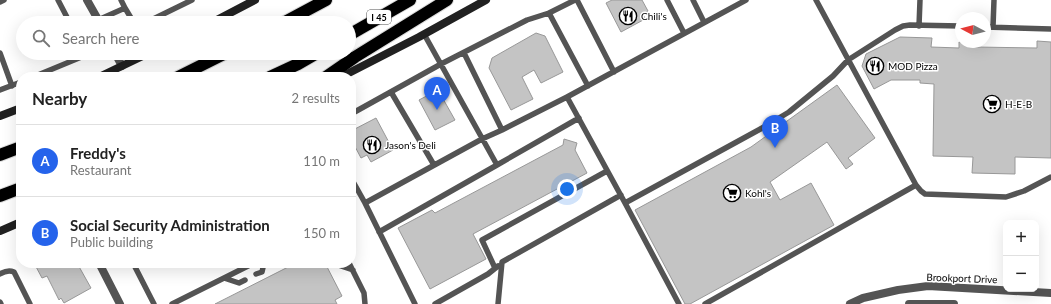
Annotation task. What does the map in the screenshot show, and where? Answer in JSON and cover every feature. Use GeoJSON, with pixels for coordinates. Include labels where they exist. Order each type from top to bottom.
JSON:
{"type":"FeatureCollection","features":[{"type":"Feature","properties":{"kind":"highway"},"geometry":{"type":"LineString","coordinates":[[296,16],[326,0]]}},
{"type":"Feature","properties":{"kind":"highway","name":"I 45"},"geometry":{"type":"LineString","coordinates":[[356,31],[410,0]]}},
{"type":"Feature","properties":{"kind":"highway"},"geometry":{"type":"LineString","coordinates":[[356,56],[447,0]]}},
{"type":"Feature","properties":{"kind":"highway"},"geometry":{"type":"LineString","coordinates":[[188,72],[212,60]]}},
{"type":"Feature","properties":{"kind":"highway"},"geometry":{"type":"LineString","coordinates":[[281,72],[305,60]]}},
{"type":"Feature","properties":{"kind":"highway"},"geometry":{"type":"LineString","coordinates":[[333,72],[351,60]]}},
{"type":"Feature","properties":{"kind":"highway"},"geometry":{"type":"LineString","coordinates":[[0,155],[16,149]]}},
{"type":"Feature","properties":{"kind":"highway"},"geometry":{"type":"LineString","coordinates":[[0,196],[16,190]]}},
{"type":"Feature","properties":{"kind":"main road"},"geometry":{"type":"LineString","coordinates":[[224,16],[255,0]]}},
{"type":"Feature","properties":{"kind":"main road"},"geometry":{"type":"LineString","coordinates":[[351,72],[486,0]]}},
{"type":"Feature","properties":{"kind":"main road"},"geometry":{"type":"LineString","coordinates":[[109,72],[134,60]]}},
{"type":"Feature","properties":{"kind":"main road"},"geometry":{"type":"LineString","coordinates":[[0,116],[16,110]]}},
{"type":"Feature","properties":{"kind":"main road"},"geometry":{"type":"LineString","coordinates":[[0,231],[16,224]]}},
{"type":"Feature","properties":{"kind":"street"},"geometry":{"type":"LineString","coordinates":[[87,0],[96,16]]}},
{"type":"Feature","properties":{"kind":"street"},"geometry":{"type":"LineString","coordinates":[[119,60],[122,66]]}},
{"type":"Feature","properties":{"kind":"street"},"geometry":{"type":"LineString","coordinates":[[102,268],[120,304]]}},
{"type":"Feature","properties":{"kind":"street","name":"Brookport Drive"},"geometry":{"type":"LineString","coordinates":[[850,304],[863,298],[898,290],[928,286],[1051,293]]}},
{"type":"Feature","properties":{"kind":"street"},"geometry":{"type":"LineString","coordinates":[[909,304],[954,304]]}},
{"type":"Feature","properties":{"kind":"lane"},"geometry":{"type":"LineString","coordinates":[[0,2],[4,0]]}},
{"type":"Feature","properties":{"kind":"lane"},"geometry":{"type":"LineString","coordinates":[[58,0],[66,16]]}},
{"type":"Feature","properties":{"kind":"lane"},"geometry":{"type":"LineString","coordinates":[[121,0],[130,16]]}},
{"type":"Feature","properties":{"kind":"lane"},"geometry":{"type":"LineString","coordinates":[[159,16],[192,0]]}},
{"type":"Feature","properties":{"kind":"lane"},"geometry":{"type":"LineString","coordinates":[[356,111],[441,64],[527,20],[549,13],[576,0],[614,72]]}},
{"type":"Feature","properties":{"kind":"lane"},"geometry":{"type":"LineString","coordinates":[[667,0],[684,34]]}},
{"type":"Feature","properties":{"kind":"lane"},"geometry":{"type":"LineString","coordinates":[[693,0],[704,22]]}},
{"type":"Feature","properties":{"kind":"lane"},"geometry":{"type":"LineString","coordinates":[[365,203],[482,139],[588,86],[745,0]]}},
{"type":"Feature","properties":{"kind":"lane"},"geometry":{"type":"LineString","coordinates":[[816,0],[920,191],[924,194],[1006,197],[1024,191],[1051,177]]}},
{"type":"Feature","properties":{"kind":"lane"},"geometry":{"type":"LineString","coordinates":[[919,26],[920,0]]}},
{"type":"Feature","properties":{"kind":"lane"},"geometry":{"type":"LineString","coordinates":[[994,0],[993,27],[1051,28]]}},
{"type":"Feature","properties":{"kind":"lane"},"geometry":{"type":"LineString","coordinates":[[109,16],[125,8]]}},
{"type":"Feature","properties":{"kind":"lane"},"geometry":{"type":"LineString","coordinates":[[549,13],[588,86]]}},
{"type":"Feature","properties":{"kind":"lane"},"geometry":{"type":"LineString","coordinates":[[625,203],[785,115],[833,76],[848,60],[895,30],[903,26],[955,26]]}},
{"type":"Feature","properties":{"kind":"lane"},"geometry":{"type":"LineString","coordinates":[[424,34],[497,165]]}},
{"type":"Feature","properties":{"kind":"lane"},"geometry":{"type":"LineString","coordinates":[[464,53],[502,130]]}},
{"type":"Feature","properties":{"kind":"lane"},"geometry":{"type":"LineString","coordinates":[[0,54],[12,86]]}},
{"type":"Feature","properties":{"kind":"lane"},"geometry":{"type":"LineString","coordinates":[[45,72],[74,60]]}},
{"type":"Feature","properties":{"kind":"lane"},"geometry":{"type":"LineString","coordinates":[[0,90],[16,84]]}},
{"type":"Feature","properties":{"kind":"lane"},"geometry":{"type":"LineString","coordinates":[[391,92],[434,165]]}},
{"type":"Feature","properties":{"kind":"lane"},"geometry":{"type":"LineString","coordinates":[[567,97],[679,304]]}},
{"type":"Feature","properties":{"kind":"lane"},"geometry":{"type":"LineString","coordinates":[[379,232],[579,118]]}},
{"type":"Feature","properties":{"kind":"lane"},"geometry":{"type":"LineString","coordinates":[[495,268],[482,240],[607,171]]}},
{"type":"Feature","properties":{"kind":"lane"},"geometry":{"type":"LineString","coordinates":[[705,304],[916,185]]}},
{"type":"Feature","properties":{"kind":"lane"},"geometry":{"type":"LineString","coordinates":[[356,187],[415,304]]}},
{"type":"Feature","properties":{"kind":"lane"},"geometry":{"type":"LineString","coordinates":[[435,304],[488,274],[502,262],[621,195]]}},
{"type":"Feature","properties":{"kind":"lane"},"geometry":{"type":"LineString","coordinates":[[498,304],[502,262]]}},
{"type":"Feature","properties":{"kind":"lane"},"geometry":{"type":"LineString","coordinates":[[136,268],[154,304]]}},
{"type":"Feature","properties":{"kind":"lane"},"geometry":{"type":"LineString","coordinates":[[172,304],[244,268]]}},
{"type":"Feature","properties":{"kind":"lane"},"geometry":{"type":"LineString","coordinates":[[256,274],[262,272],[263,268]]}},
{"type":"Feature","properties":{"kind":"lane"},"geometry":{"type":"LineString","coordinates":[[346,268],[353,270],[364,293],[365,304]]}},
{"type":"Feature","properties":{"kind":"lane"},"geometry":{"type":"LineString","coordinates":[[0,274],[10,270],[14,272],[30,304]]}},
{"type":"Feature","properties":{"kind":"lane"},"geometry":{"type":"LineString","coordinates":[[224,278],[239,283],[244,280]]}},
{"type":"Feature","properties":{"kind":"building","name":"Chili's"},"geometry":{"type":"Polygon","coordinates":[[[612,0],[642,0],[648,11],[643,14],[645,19],[621,32],[606,3],[612,0]]]}},
{"type":"Feature","properties":{"kind":"building"},"geometry":{"type":"Polygon","coordinates":[[[536,33],[545,36],[563,72],[541,83],[534,70],[522,77],[533,99],[511,110],[489,68],[492,58],[536,33]]]}},
{"type":"Feature","properties":{"kind":"building","name":"H-E-B"},"geometry":{"type":"Polygon","coordinates":[[[900,37],[932,38],[931,47],[955,48],[1037,48],[1037,41],[1051,42],[1051,158],[1015,157],[1015,174],[972,173],[973,157],[933,156],[934,84],[920,83],[920,80],[891,80],[874,89],[862,66],[866,54],[900,37]]]}},
{"type":"Feature","properties":{"kind":"building"},"geometry":{"type":"Polygon","coordinates":[[[837,85],[875,138],[848,158],[853,164],[846,169],[827,142],[770,182],[780,200],[811,183],[834,225],[690,304],[685,304],[635,210],[751,147],[837,85]]]}},
{"type":"Feature","properties":{"kind":"building"},"geometry":{"type":"Polygon","coordinates":[[[438,90],[455,120],[435,130],[419,100],[438,90]]]}},
{"type":"Feature","properties":{"kind":"building","name":"Jason's Deli"},"geometry":{"type":"Polygon","coordinates":[[[376,118],[393,150],[371,162],[367,155],[361,158],[356,148],[356,128],[376,118]]]}},
{"type":"Feature","properties":{"kind":"building"},"geometry":{"type":"Polygon","coordinates":[[[564,139],[577,143],[575,150],[587,173],[473,234],[486,259],[430,289],[398,228],[432,210],[435,213],[563,145],[564,139]]]}},
{"type":"Feature","properties":{"kind":"building"},"geometry":{"type":"Polygon","coordinates":[[[37,268],[80,268],[91,288],[64,303],[61,298],[59,300],[47,276],[42,278],[37,268]]]}},
{"type":"Feature","properties":{"kind":"building"},"geometry":{"type":"Polygon","coordinates":[[[286,268],[328,268],[342,296],[335,300],[337,304],[215,304],[286,268]]]}},
{"type":"Feature","properties":{"kind":"place","name":"Chili's"},"geometry":{"type":"Point","coordinates":[628,16]}},
{"type":"Feature","properties":{"kind":"place","name":"MOD Pizza"},"geometry":{"type":"Point","coordinates":[875,66]}},
{"type":"Feature","properties":{"kind":"place","name":"H-E-B"},"geometry":{"type":"Point","coordinates":[992,104]}},
{"type":"Feature","properties":{"kind":"place","name":"Freddy's"},"geometry":{"type":"Point","coordinates":[437,110]}},
{"type":"Feature","properties":{"kind":"place","name":"Jason's Deli"},"geometry":{"type":"Point","coordinates":[372,145]}},
{"type":"Feature","properties":{"kind":"place","name":"Social Security Administration"},"geometry":{"type":"Point","coordinates":[775,148]}},
{"type":"Feature","properties":{"kind":"place","name":"Kohl's"},"geometry":{"type":"Point","coordinates":[732,193]}}]}
